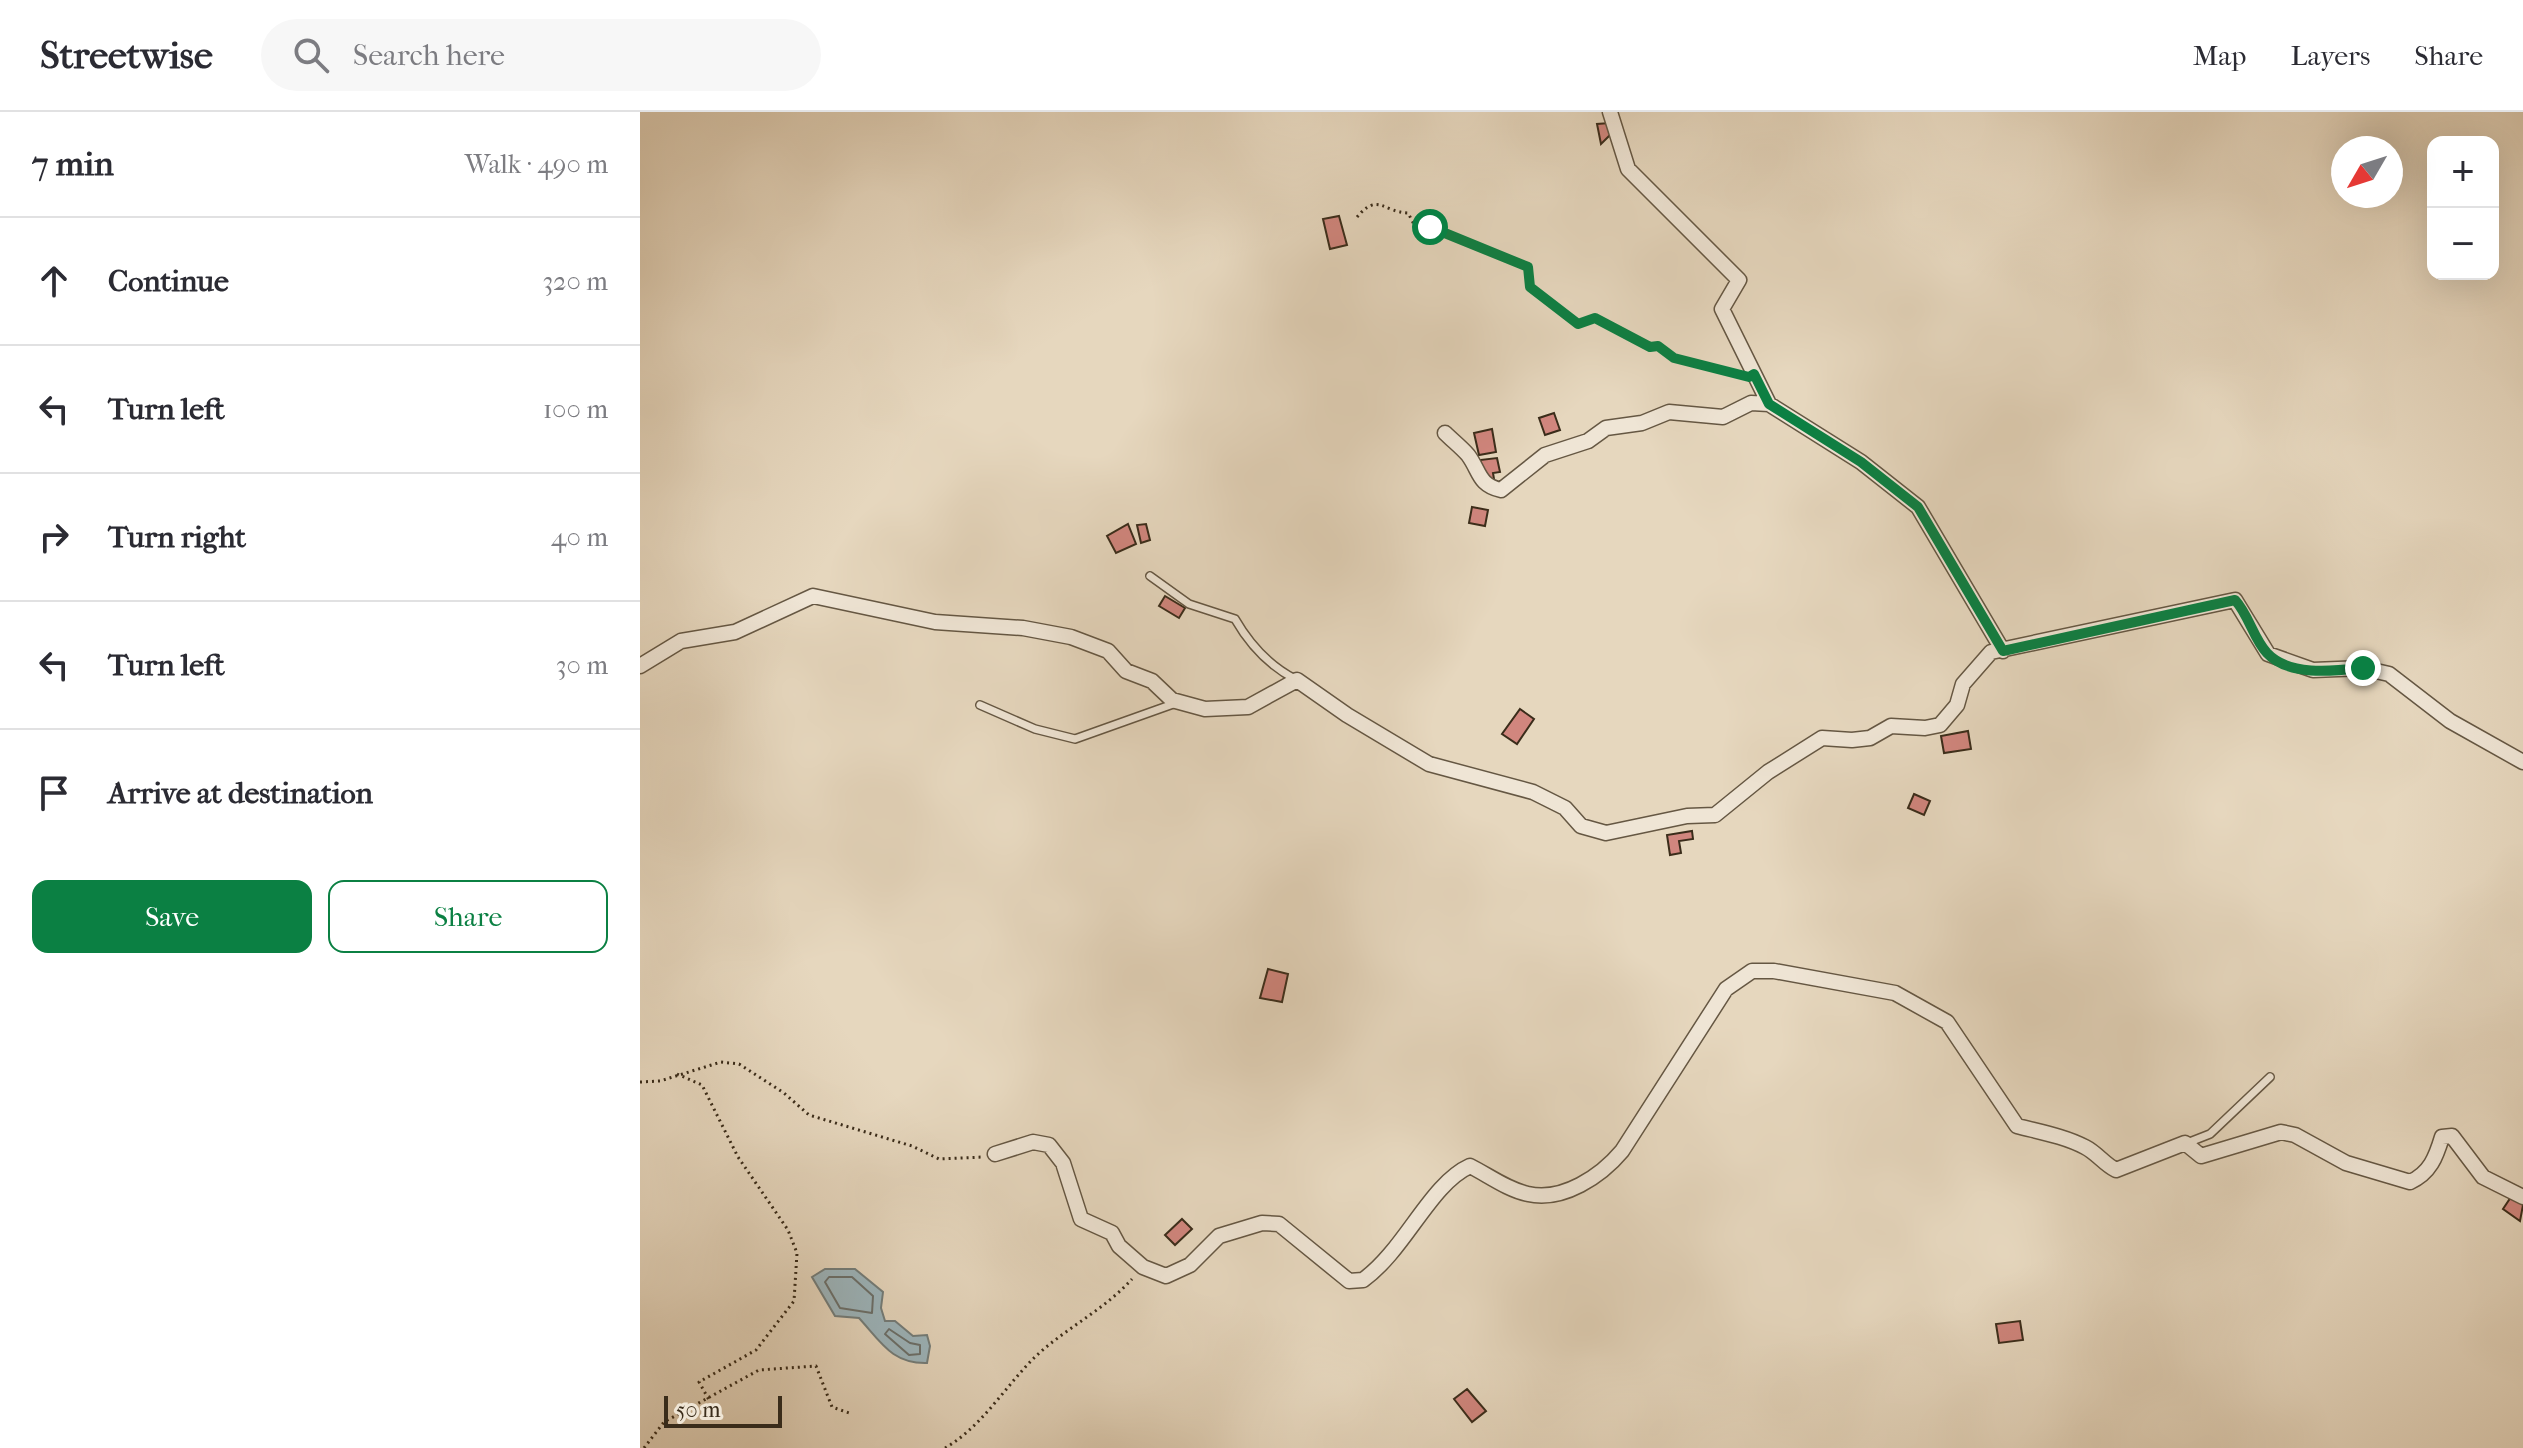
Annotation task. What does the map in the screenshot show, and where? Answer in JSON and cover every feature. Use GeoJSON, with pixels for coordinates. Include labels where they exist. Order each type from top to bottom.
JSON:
{"type":"FeatureCollection","features":[{"type":"Feature","properties":{"kind":"street"},"geometry":{"type":"LineString","coordinates":[[1610,112],[1628,169],[1739,280],[1722,309],[1769,404]]}},
{"type":"Feature","properties":{"kind":"street"},"geometry":{"type":"LineString","coordinates":[[1445,433],[1470,458],[1475,472],[1487,487],[1501,490],[1545,455],[1588,441],[1606,428],[1642,423],[1669,412],[1723,417],[1751,403],[1769,404],[1861,462],[1918,507],[2003,651]]}},
{"type":"Feature","properties":{"kind":"street"},"geometry":{"type":"LineString","coordinates":[[640,666],[681,641],[735,632],[813,596],[935,622],[1023,628],[1071,637],[1108,651],[1126,671],[1152,681],[1179,703],[1205,709],[1248,707],[1297,680],[1429,764],[1533,792],[1565,808],[1581,826],[1606,833],[1687,816],[1715,815],[1768,772],[1822,738],[1852,740],[1870,738],[1891,726],[1925,728],[1940,725],[1957,705],[1963,684],[1977,664],[1991,652],[2235,600],[2268,654],[2313,670],[2363,668],[2389,674],[2450,721],[2523,762]]}},
{"type":"Feature","properties":{"kind":"street"},"geometry":{"type":"LineString","coordinates":[[995,1154],[1033,1142],[1049,1145],[1063,1163],[1081,1219],[1112,1233],[1119,1246],[1143,1267],[1166,1276],[1190,1265],[1219,1236],[1262,1223],[1279,1224],[1349,1281],[1363,1280],[1406,1238],[1452,1174],[1470,1166],[1528,1194],[1555,1194],[1604,1173],[1622,1151],[1726,989],[1752,971],[1774,971],[1895,993],[1915,1003],[1947,1022],[2017,1126],[2046,1130],[2060,1139],[2082,1145],[2116,1170],[2185,1143],[2201,1156],[2281,1132],[2295,1135],[2346,1163],[2410,1182],[2424,1176],[2437,1155],[2442,1137],[2452,1136],[2483,1177],[2523,1197]]}},
{"type":"Feature","properties":{"kind":"lane"},"geometry":{"type":"LineString","coordinates":[[1150,576],[1189,604],[1235,619],[1255,648],[1280,671],[1297,680]]}},
{"type":"Feature","properties":{"kind":"lane"},"geometry":{"type":"LineString","coordinates":[[980,705],[1035,729],[1075,739],[1179,703]]}},
{"type":"Feature","properties":{"kind":"lane"},"geometry":{"type":"LineString","coordinates":[[2185,1143],[2210,1134],[2270,1077]]}},
{"type":"Feature","properties":{"kind":"path"},"geometry":{"type":"LineString","coordinates":[[1357,217],[1366,206],[1375,203],[1408,213],[1416,228],[1430,227],[1528,267],[1530,287],[1578,324],[1595,318],[1688,363],[1749,377],[1754,374]]}},
{"type":"Feature","properties":{"kind":"path"},"geometry":{"type":"LineString","coordinates":[[640,1082],[660,1081],[721,1062],[739,1064],[784,1093],[809,1115],[912,1146],[939,1159],[995,1154]]}},
{"type":"Feature","properties":{"kind":"path"},"geometry":{"type":"LineString","coordinates":[[677,1074],[702,1085],[738,1157],[788,1230],[797,1253],[794,1301],[756,1350],[699,1382],[709,1400]]}},
{"type":"Feature","properties":{"kind":"path"},"geometry":{"type":"LineString","coordinates":[[945,1448],[995,1402],[1038,1355],[1117,1295],[1143,1267]]}},
{"type":"Feature","properties":{"kind":"path"},"geometry":{"type":"LineString","coordinates":[[644,1448],[664,1422],[759,1370],[816,1366],[832,1407],[852,1414]]}},
{"type":"Feature","properties":{"kind":"water"},"geometry":{"type":"Polygon","coordinates":[[[825,1269],[855,1269],[883,1292],[881,1308],[885,1321],[895,1321],[913,1336],[927,1335],[930,1346],[927,1363],[896,1356],[859,1318],[835,1316],[812,1277],[825,1269]]]}},
{"type":"Feature","properties":{"kind":"building"},"geometry":{"type":"Polygon","coordinates":[[[1610,123],[1610,135],[1601,144],[1597,124],[1610,123]]]}},
{"type":"Feature","properties":{"kind":"building"},"geometry":{"type":"Polygon","coordinates":[[[1339,216],[1347,245],[1330,249],[1323,219],[1339,216]]]}},
{"type":"Feature","properties":{"kind":"building"},"geometry":{"type":"Polygon","coordinates":[[[1554,413],[1560,430],[1545,435],[1539,418],[1554,413]]]}},
{"type":"Feature","properties":{"kind":"building"},"geometry":{"type":"Polygon","coordinates":[[[1492,429],[1496,452],[1479,455],[1474,433],[1492,429]]]}},
{"type":"Feature","properties":{"kind":"building"},"geometry":{"type":"Polygon","coordinates":[[[1497,458],[1500,472],[1493,473],[1494,479],[1487,480],[1480,460],[1497,458]]]}},
{"type":"Feature","properties":{"kind":"building"},"geometry":{"type":"Polygon","coordinates":[[[1472,507],[1488,510],[1485,526],[1469,523],[1472,507]]]}},
{"type":"Feature","properties":{"kind":"building"},"geometry":{"type":"Polygon","coordinates":[[[1128,524],[1136,544],[1116,553],[1107,536],[1128,524]]]}},
{"type":"Feature","properties":{"kind":"building"},"geometry":{"type":"Polygon","coordinates":[[[1146,524],[1150,540],[1141,543],[1137,525],[1146,524]]]}},
{"type":"Feature","properties":{"kind":"building"},"geometry":{"type":"Polygon","coordinates":[[[1165,596],[1185,608],[1179,618],[1159,606],[1165,596]]]}},
{"type":"Feature","properties":{"kind":"building"},"geometry":{"type":"Polygon","coordinates":[[[1520,709],[1534,719],[1517,744],[1502,734],[1520,709]]]}},
{"type":"Feature","properties":{"kind":"building"},"geometry":{"type":"Polygon","coordinates":[[[1968,731],[1971,749],[1944,753],[1941,736],[1968,731]]]}},
{"type":"Feature","properties":{"kind":"building"},"geometry":{"type":"Polygon","coordinates":[[[1914,794],[1930,801],[1924,815],[1908,808],[1914,794]]]}},
{"type":"Feature","properties":{"kind":"building"},"geometry":{"type":"Polygon","coordinates":[[[1692,831],[1693,839],[1679,841],[1681,853],[1670,855],[1667,835],[1692,831]]]}},
{"type":"Feature","properties":{"kind":"building"},"geometry":{"type":"Polygon","coordinates":[[[1268,969],[1288,974],[1282,1002],[1260,998],[1268,969]]]}},
{"type":"Feature","properties":{"kind":"building"},"geometry":{"type":"Polygon","coordinates":[[[2511,1197],[2523,1205],[2520,1221],[2503,1209],[2511,1197]]]}},
{"type":"Feature","properties":{"kind":"building"},"geometry":{"type":"Polygon","coordinates":[[[1182,1219],[1192,1229],[1175,1245],[1165,1235],[1182,1219]]]}},
{"type":"Feature","properties":{"kind":"building"},"geometry":{"type":"Polygon","coordinates":[[[2020,1321],[2023,1340],[1999,1343],[1996,1324],[2020,1321]]]}},
{"type":"Feature","properties":{"kind":"building"},"geometry":{"type":"Polygon","coordinates":[[[1467,1389],[1486,1411],[1472,1422],[1454,1399],[1467,1389]]]}},
{"type":"Feature","properties":{"kind":"route"},"geometry":{"type":"LineString","coordinates":[[1430,227],[1528,267],[1530,287],[1578,324],[1595,318],[1688,363],[1708,365],[1749,377],[1754,374],[1769,404],[1861,462],[1918,507],[2003,651],[2235,600],[2268,654],[2284,663],[2313,670],[2363,668]]}}]}
